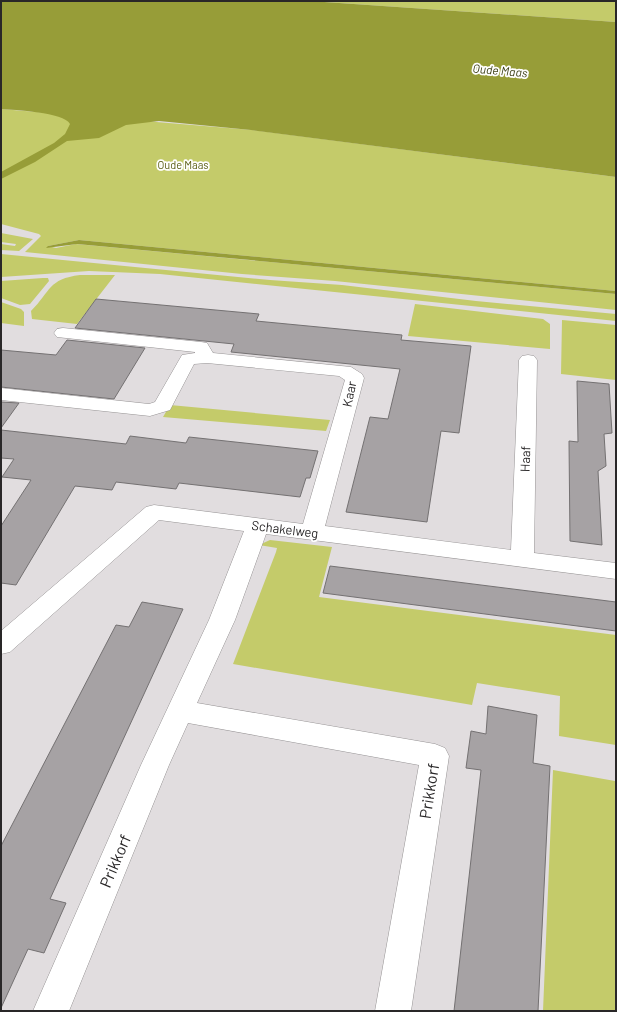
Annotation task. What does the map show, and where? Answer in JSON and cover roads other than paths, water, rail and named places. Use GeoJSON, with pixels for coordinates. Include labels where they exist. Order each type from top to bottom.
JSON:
{"type":"FeatureCollection","features":[{"type":"Feature","properties":{"kind":"street"},"geometry":{"type":"LineString","coordinates":[[63,333],[202,347],[207,358]]}},
{"type":"Feature","properties":{"kind":"street","name":"Kaar"},"geometry":{"type":"LineString","coordinates":[[1,394],[150,410],[163,406],[188,360],[207,358],[344,370],[355,378],[312,532]]}},
{"type":"Feature","properties":{"kind":"street","name":"Haaf"},"geometry":{"type":"LineString","coordinates":[[522,558],[528,360]]}},
{"type":"Feature","properties":{"kind":"street","name":"Schakelweg"},"geometry":{"type":"LineString","coordinates":[[1,645],[154,512],[616,571]]}},
{"type":"Feature","properties":{"kind":"street","name":"Prikkorf"},"geometry":{"type":"LineString","coordinates":[[52,1011],[179,711],[222,620],[258,526]]}},
{"type":"Feature","properties":{"kind":"street","name":"Prikkorf"},"geometry":{"type":"LineString","coordinates":[[179,711],[435,756],[393,1011]]}},
{"type":"Feature","properties":{"kind":"water","name":"Oude Maas"},"geometry":{"type":"Polygon","coordinates":[[[1,1],[310,1],[616,22],[616,177],[251,130],[159,121],[126,125],[99,138],[67,141],[35,162],[1,179],[1,172],[54,143],[65,134],[70,124],[66,120],[49,114],[1,109],[1,1]]]}},
{"type":"Feature","properties":{"kind":"water"},"geometry":{"type":"Polygon","coordinates":[[[79,240],[616,291],[616,294],[77,244],[46,248],[48,246],[79,240]]]}}]}
